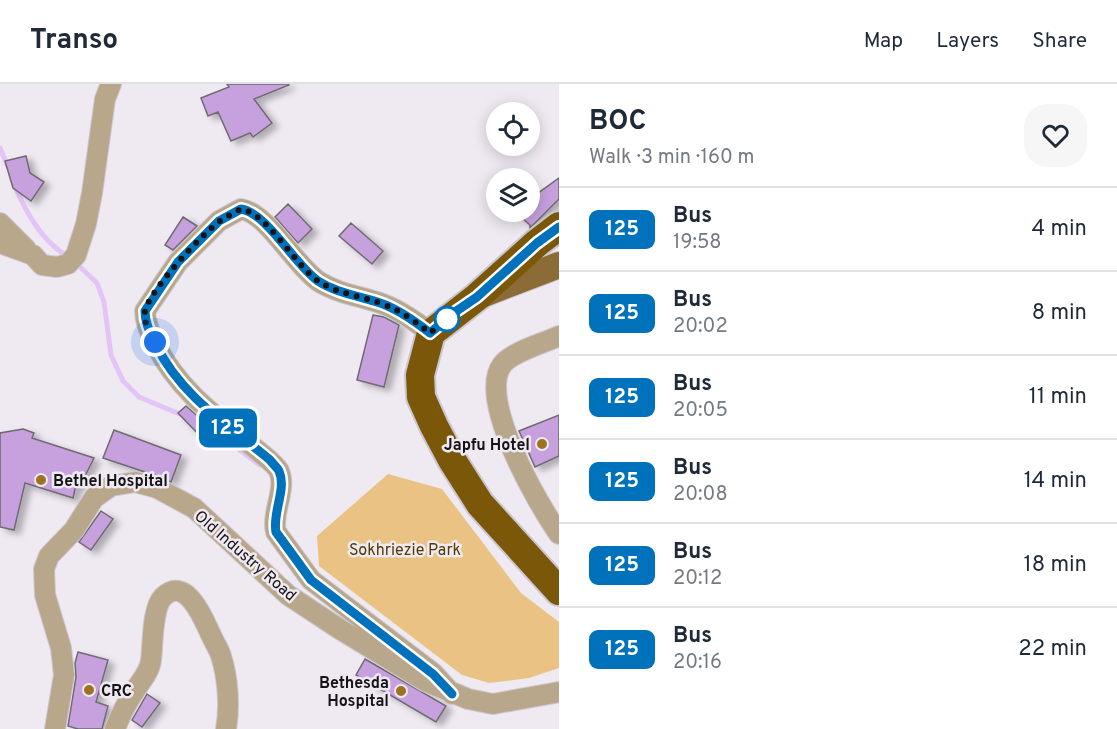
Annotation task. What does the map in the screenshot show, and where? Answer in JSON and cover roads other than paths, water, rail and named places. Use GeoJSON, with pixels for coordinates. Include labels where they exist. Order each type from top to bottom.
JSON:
{"type":"FeatureCollection","features":[{"type":"Feature","properties":{"kind":"highway"},"geometry":{"type":"LineString","coordinates":[[559,226],[477,297],[430,333],[420,375],[421,397],[434,426],[480,504],[559,591]]}},
{"type":"Feature","properties":{"kind":"main road"},"geometry":{"type":"LineString","coordinates":[[477,297],[559,265]]}},
{"type":"Feature","properties":{"kind":"street"},"geometry":{"type":"LineString","coordinates":[[0,223],[42,266],[57,267],[68,264],[76,255],[86,224],[105,99],[111,84]]}},
{"type":"Feature","properties":{"kind":"street"},"geometry":{"type":"LineString","coordinates":[[430,333],[401,313],[382,304],[349,295],[318,281],[302,268],[254,214],[241,209],[219,221],[178,262],[145,311],[149,331],[160,354],[180,382],[202,405],[270,460],[279,470],[281,482],[274,524],[276,532],[311,580],[433,674],[452,694]]}},
{"type":"Feature","properties":{"kind":"street"},"geometry":{"type":"LineString","coordinates":[[0,243],[33,255]]}},
{"type":"Feature","properties":{"kind":"street"},"geometry":{"type":"LineString","coordinates":[[559,336],[513,356],[503,363],[496,374],[495,384],[498,406],[511,448],[543,512],[559,534]]}},
{"type":"Feature","properties":{"kind":"street","name":"Old Industry Road"},"geometry":{"type":"LineString","coordinates":[[55,729],[64,675],[61,648],[45,595],[44,569],[49,556],[74,530],[94,498],[111,486],[135,482],[157,488],[194,508],[288,595],[425,681],[452,694],[494,704],[559,692]]}},
{"type":"Feature","properties":{"kind":"street"},"geometry":{"type":"LineString","coordinates":[[115,729],[121,713],[148,671],[158,606],[163,597],[173,592],[182,592],[191,598],[199,609],[221,654],[227,702],[226,729]]}},
{"type":"Feature","properties":{"kind":"waterway"},"geometry":{"type":"LineString","coordinates":[[0,148],[8,167]]}},
{"type":"Feature","properties":{"kind":"waterway"},"geometry":{"type":"LineString","coordinates":[[14,184],[23,205],[42,234],[67,256]]}},
{"type":"Feature","properties":{"kind":"waterway"},"geometry":{"type":"LineString","coordinates":[[80,267],[97,283],[104,302],[111,355],[123,381],[139,397],[182,415]]}},
{"type":"Feature","properties":{"kind":"waterway"},"geometry":{"type":"LineString","coordinates":[[205,424],[260,465]]}},
{"type":"Feature","properties":{"kind":"place","name":"Japfu Hotel"},"geometry":{"type":"Point","coordinates":[542,444]}},
{"type":"Feature","properties":{"kind":"place","name":"Bethel Hospital"},"geometry":{"type":"Point","coordinates":[41,480]}},
{"type":"Feature","properties":{"kind":"place","name":"CRC"},"geometry":{"type":"Point","coordinates":[89,690]}},
{"type":"Feature","properties":{"kind":"place","name":"Bethesda Hospital"},"geometry":{"type":"Point","coordinates":[401,691]}},
{"type":"Feature","properties":{"kind":"park label","name":"Sokhriezie Park"},"geometry":{"type":"Point","coordinates":[405,549]}}]}
